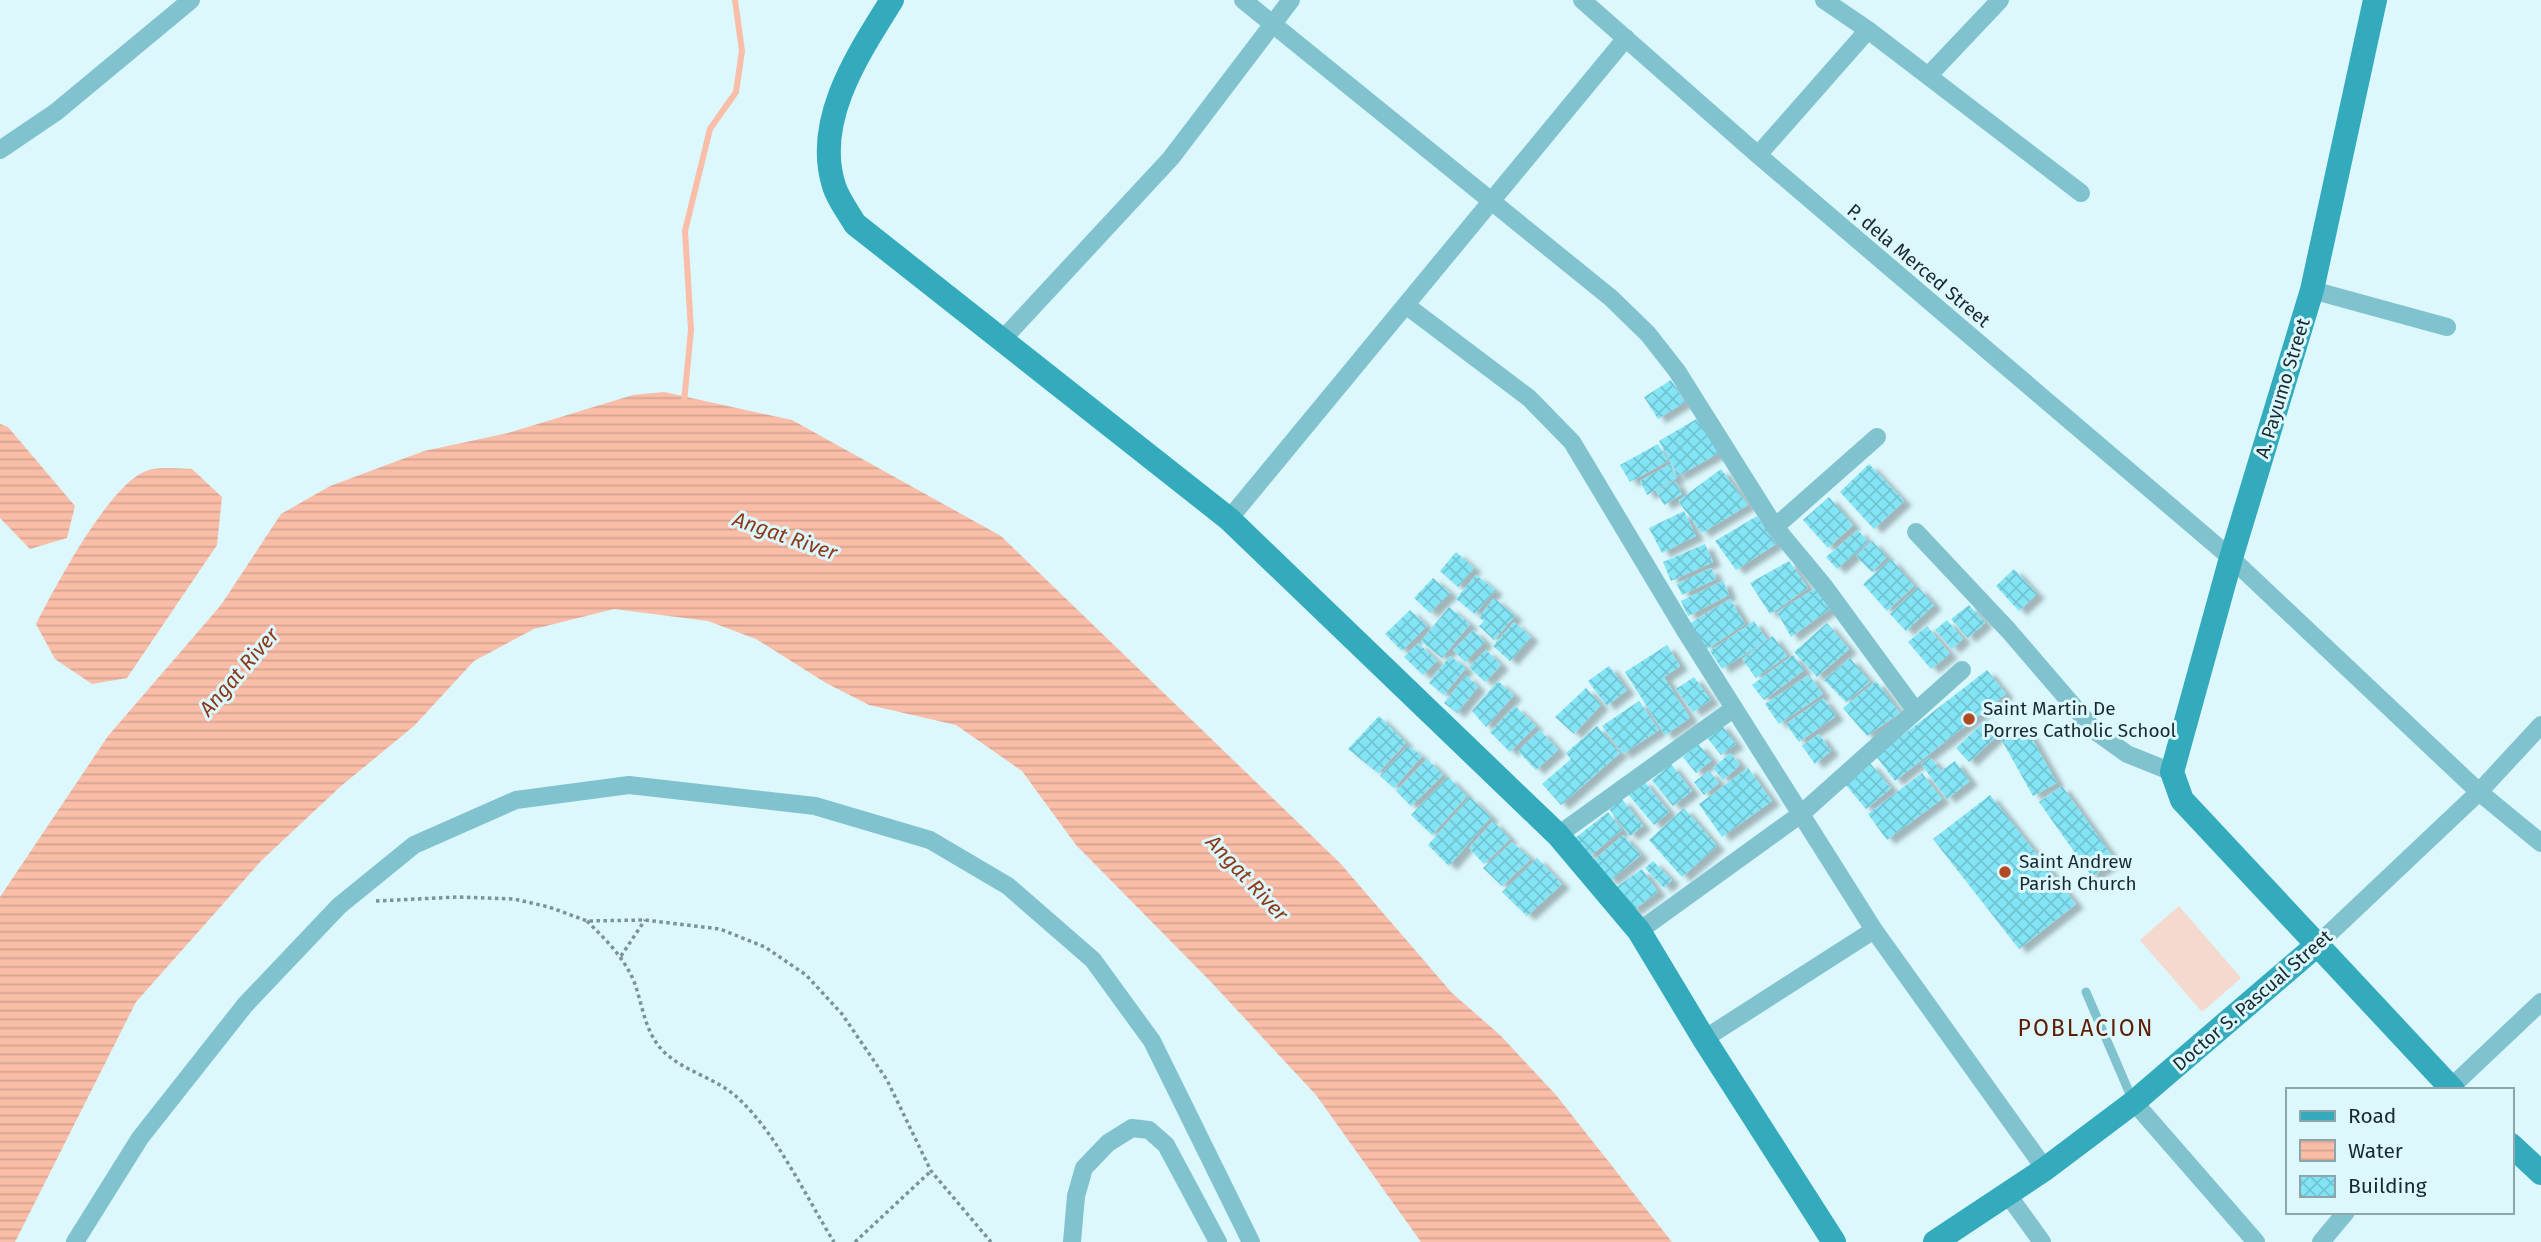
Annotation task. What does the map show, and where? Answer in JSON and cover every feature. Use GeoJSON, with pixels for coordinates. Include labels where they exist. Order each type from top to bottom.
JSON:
{"type":"FeatureCollection","features":[{"type":"Feature","properties":{"kind":"street"},"geometry":{"type":"LineString","coordinates":[[0,150],[56,112],[191,0]]}},
{"type":"Feature","properties":{"kind":"street"},"geometry":{"type":"LineString","coordinates":[[892,0],[850,68],[828,143],[834,186],[855,224],[1229,519],[1558,835],[1639,931],[1834,1242]]}},
{"type":"Feature","properties":{"kind":"street"},"geometry":{"type":"LineString","coordinates":[[1243,0],[1611,298],[1648,334],[1702,410],[1733,464],[1775,527],[1824,586],[1915,710]]}},
{"type":"Feature","properties":{"kind":"street"},"geometry":{"type":"LineString","coordinates":[[1003,339],[1171,158],[1291,0]]}},
{"type":"Feature","properties":{"kind":"street","name":"P. dela Merced Street"},"geometry":{"type":"LineString","coordinates":[[1582,0],[1758,155],[2231,558],[2479,792],[2541,843]]}},
{"type":"Feature","properties":{"kind":"street"},"geometry":{"type":"LineString","coordinates":[[1824,0],[1928,75],[2081,193]]}},
{"type":"Feature","properties":{"kind":"street"},"geometry":{"type":"LineString","coordinates":[[1928,75],[2000,0]]}},
{"type":"Feature","properties":{"kind":"street","name":"A. Payumo Street"},"geometry":{"type":"LineString","coordinates":[[2172,772],[2231,558],[2312,290],[2375,0]]}},
{"type":"Feature","properties":{"kind":"street"},"geometry":{"type":"LineString","coordinates":[[1758,155],[1868,30]]}},
{"type":"Feature","properties":{"kind":"street"},"geometry":{"type":"LineString","coordinates":[[1229,519],[1626,38]]}},
{"type":"Feature","properties":{"kind":"street"},"geometry":{"type":"LineString","coordinates":[[2312,290],[2447,327]]}},
{"type":"Feature","properties":{"kind":"street"},"geometry":{"type":"LineString","coordinates":[[1407,306],[1529,398],[1572,442],[1733,709],[1874,930],[2045,1168]]}},
{"type":"Feature","properties":{"kind":"street"},"geometry":{"type":"LineString","coordinates":[[1775,527],[1878,437]]}},
{"type":"Feature","properties":{"kind":"street"},"geometry":{"type":"LineString","coordinates":[[1916,532],[2009,631],[2095,731],[2127,754],[2172,772],[2182,800],[2449,1088]]}},
{"type":"Feature","properties":{"kind":"street"},"geometry":{"type":"LineString","coordinates":[[1639,931],[1801,814],[1962,670]]}},
{"type":"Feature","properties":{"kind":"street"},"geometry":{"type":"LineString","coordinates":[[1558,835],[1733,709]]}},
{"type":"Feature","properties":{"kind":"street","name":"Doctor S. Pascual Street"},"geometry":{"type":"LineString","coordinates":[[1935,1242],[2008,1195],[2134,1102],[2316,946],[2479,792],[2541,725]]}},
{"type":"Feature","properties":{"kind":"street"},"geometry":{"type":"LineString","coordinates":[[75,1242],[140,1138],[245,1005],[339,906],[414,845],[516,800],[629,785],[815,806],[930,840],[1009,887],[1093,960],[1152,1041],[1251,1242]]}},
{"type":"Feature","properties":{"kind":"street"},"geometry":{"type":"LineString","coordinates":[[1704,1038],[1874,930]]}},
{"type":"Feature","properties":{"kind":"street"},"geometry":{"type":"LineString","coordinates":[[2451,1088],[2541,1002]]}},
{"type":"Feature","properties":{"kind":"street"},"geometry":{"type":"LineString","coordinates":[[2134,1102],[2256,1242]]}},
{"type":"Feature","properties":{"kind":"street"},"geometry":{"type":"LineString","coordinates":[[1072,1242],[1076,1196],[1084,1168],[1108,1143],[1132,1128],[1149,1130],[1166,1145],[1218,1242]]}},
{"type":"Feature","properties":{"kind":"street"},"geometry":{"type":"LineString","coordinates":[[2513,1147],[2541,1173]]}},
{"type":"Feature","properties":{"kind":"street"},"geometry":{"type":"LineString","coordinates":[[2008,1195],[2042,1242]]}},
{"type":"Feature","properties":{"kind":"street"},"geometry":{"type":"LineString","coordinates":[[2321,1242],[2344,1214]]}},
{"type":"Feature","properties":{"kind":"lane"},"geometry":{"type":"LineString","coordinates":[[2086,992],[2134,1102]]}},
{"type":"Feature","properties":{"kind":"path"},"geometry":{"type":"LineString","coordinates":[[339,906],[401,898],[514,899],[549,907],[587,921],[645,920],[720,929],[765,947],[806,975],[842,1014],[887,1080],[931,1171],[991,1242]]}},
{"type":"Feature","properties":{"kind":"path"},"geometry":{"type":"LineString","coordinates":[[621,956],[645,920]]}},
{"type":"Feature","properties":{"kind":"path"},"geometry":{"type":"LineString","coordinates":[[587,921],[621,956],[634,983],[650,1033],[664,1052],[684,1066],[717,1081],[760,1121],[834,1242]]}},
{"type":"Feature","properties":{"kind":"path"},"geometry":{"type":"LineString","coordinates":[[855,1242],[931,1171]]}},
{"type":"Feature","properties":{"kind":"shaded area"},"geometry":{"type":"Polygon","coordinates":[[[2179,906],[2241,978],[2202,1012],[2140,940],[2179,906]]]}},
{"type":"Feature","properties":{"kind":"water","name":"Angat River"},"geometry":{"type":"Polygon","coordinates":[[[664,392],[792,420],[1001,536],[1340,863],[1452,993],[1500,1035],[1556,1095],[1672,1242],[1421,1242],[1316,1095],[1211,982],[1076,845],[1022,771],[956,725],[869,705],[826,683],[756,639],[708,621],[614,609],[534,629],[474,661],[414,726],[341,786],[261,861],[136,1002],[15,1242],[0,1242],[0,897],[108,736],[221,605],[281,514],[330,486],[424,451],[508,433],[633,395],[664,392]]]}},
{"type":"Feature","properties":{"kind":"water"},"geometry":{"type":"Polygon","coordinates":[[[0,424],[8,427],[75,506],[67,538],[30,549],[0,518],[0,424]]]}},
{"type":"Feature","properties":{"kind":"water"},"geometry":{"type":"Polygon","coordinates":[[[192,469],[222,497],[217,545],[127,678],[92,684],[55,659],[36,624],[85,538],[118,493],[134,478],[149,470],[192,469]]]}},
{"type":"Feature","properties":{"kind":"building"},"geometry":{"type":"Polygon","coordinates":[[[1671,380],[1685,402],[1658,419],[1644,397],[1671,380]]]}},
{"type":"Feature","properties":{"kind":"building"},"geometry":{"type":"Polygon","coordinates":[[[1698,418],[1719,453],[1678,476],[1659,441],[1698,418]]]}},
{"type":"Feature","properties":{"kind":"building"},"geometry":{"type":"Polygon","coordinates":[[[1658,444],[1668,461],[1630,482],[1620,465],[1658,444]]]}},
{"type":"Feature","properties":{"kind":"building"},"geometry":{"type":"Polygon","coordinates":[[[1670,464],[1677,478],[1647,495],[1640,481],[1670,464]]]}},
{"type":"Feature","properties":{"kind":"building"},"geometry":{"type":"Polygon","coordinates":[[[1869,464],[1904,501],[1874,529],[1840,492],[1869,464]]]}},
{"type":"Feature","properties":{"kind":"building"},"geometry":{"type":"Polygon","coordinates":[[[1721,469],[1748,505],[1702,533],[1678,501],[1721,469]]]}},
{"type":"Feature","properties":{"kind":"building"},"geometry":{"type":"Polygon","coordinates":[[[1675,481],[1682,494],[1664,505],[1656,491],[1675,481]]]}},
{"type":"Feature","properties":{"kind":"building"},"geometry":{"type":"Polygon","coordinates":[[[1829,497],[1853,525],[1828,548],[1803,520],[1829,497]]]}},
{"type":"Feature","properties":{"kind":"building"},"geometry":{"type":"Polygon","coordinates":[[[1684,511],[1696,536],[1662,553],[1649,528],[1684,511]]]}},
{"type":"Feature","properties":{"kind":"building"},"geometry":{"type":"Polygon","coordinates":[[[1757,516],[1776,544],[1736,570],[1715,541],[1757,516]]]}},
{"type":"Feature","properties":{"kind":"building"},"geometry":{"type":"Polygon","coordinates":[[[1858,530],[1868,542],[1837,569],[1826,557],[1858,530]]]}},
{"type":"Feature","properties":{"kind":"building"},"geometry":{"type":"Polygon","coordinates":[[[1872,541],[1887,557],[1872,572],[1856,556],[1872,541]]]}},
{"type":"Feature","properties":{"kind":"building"},"geometry":{"type":"Polygon","coordinates":[[[1705,544],[1713,562],[1671,581],[1663,562],[1705,544]]]}},
{"type":"Feature","properties":{"kind":"building"},"geometry":{"type":"Polygon","coordinates":[[[1456,552],[1474,568],[1458,587],[1440,571],[1456,552]]]}},
{"type":"Feature","properties":{"kind":"building"},"geometry":{"type":"Polygon","coordinates":[[[1891,559],[1914,586],[1887,611],[1863,584],[1891,559]]]}},
{"type":"Feature","properties":{"kind":"building"},"geometry":{"type":"Polygon","coordinates":[[[1789,561],[1808,588],[1770,614],[1750,583],[1789,561]]]}},
{"type":"Feature","properties":{"kind":"building"},"geometry":{"type":"Polygon","coordinates":[[[1711,568],[1716,579],[1682,595],[1677,584],[1711,568]]]}},
{"type":"Feature","properties":{"kind":"building"},"geometry":{"type":"Polygon","coordinates":[[[2014,569],[2037,594],[2019,611],[1996,586],[2014,569]]]}},
{"type":"Feature","properties":{"kind":"building"},"geometry":{"type":"Polygon","coordinates":[[[1476,575],[1495,590],[1475,614],[1456,599],[1476,575]]]}},
{"type":"Feature","properties":{"kind":"building"},"geometry":{"type":"Polygon","coordinates":[[[1433,578],[1450,593],[1430,613],[1414,598],[1433,578]]]}},
{"type":"Feature","properties":{"kind":"building"},"geometry":{"type":"Polygon","coordinates":[[[1723,581],[1729,595],[1688,616],[1681,601],[1723,581]]]}},
{"type":"Feature","properties":{"kind":"building"},"geometry":{"type":"Polygon","coordinates":[[[1918,587],[1934,605],[1906,631],[1890,614],[1918,587]]]}},
{"type":"Feature","properties":{"kind":"building"},"geometry":{"type":"Polygon","coordinates":[[[1816,588],[1830,609],[1791,637],[1777,612],[1816,588]]]}},
{"type":"Feature","properties":{"kind":"building"},"geometry":{"type":"Polygon","coordinates":[[[1494,598],[1515,616],[1494,640],[1479,626],[1484,621],[1479,617],[1494,598]]]}},
{"type":"Feature","properties":{"kind":"building"},"geometry":{"type":"Polygon","coordinates":[[[1730,599],[1745,624],[1707,649],[1689,624],[1730,599]]]}},
{"type":"Feature","properties":{"kind":"building"},"geometry":{"type":"Polygon","coordinates":[[[1969,605],[1985,623],[1968,638],[1951,619],[1969,605]]]}},
{"type":"Feature","properties":{"kind":"building"},"geometry":{"type":"Polygon","coordinates":[[[1449,607],[1470,624],[1442,658],[1421,641],[1449,607]]]}},
{"type":"Feature","properties":{"kind":"building"},"geometry":{"type":"Polygon","coordinates":[[[1410,610],[1427,626],[1402,651],[1385,634],[1410,610]]]}},
{"type":"Feature","properties":{"kind":"building"},"geometry":{"type":"Polygon","coordinates":[[[1947,620],[1963,639],[1952,649],[1935,630],[1947,620]]]}},
{"type":"Feature","properties":{"kind":"building"},"geometry":{"type":"Polygon","coordinates":[[[1754,621],[1767,640],[1722,669],[1710,651],[1754,621]]]}},
{"type":"Feature","properties":{"kind":"building"},"geometry":{"type":"Polygon","coordinates":[[[1514,622],[1531,637],[1510,661],[1493,646],[1514,622]]]}},
{"type":"Feature","properties":{"kind":"building"},"geometry":{"type":"Polygon","coordinates":[[[1827,623],[1849,649],[1817,677],[1794,652],[1827,623]]]}},
{"type":"Feature","properties":{"kind":"building"},"geometry":{"type":"Polygon","coordinates":[[[1927,626],[1950,654],[1931,669],[1908,642],[1927,626]]]}},
{"type":"Feature","properties":{"kind":"building"},"geometry":{"type":"Polygon","coordinates":[[[1473,630],[1485,642],[1465,662],[1453,650],[1473,630]]]}},
{"type":"Feature","properties":{"kind":"building"},"geometry":{"type":"Polygon","coordinates":[[[1773,636],[1787,656],[1756,678],[1742,659],[1773,636]]]}},
{"type":"Feature","properties":{"kind":"building"},"geometry":{"type":"Polygon","coordinates":[[[1418,643],[1437,661],[1423,675],[1404,657],[1418,643]]]}},
{"type":"Feature","properties":{"kind":"building"},"geometry":{"type":"Polygon","coordinates":[[[1667,645],[1680,666],[1664,677],[1690,718],[1665,735],[1625,672],[1667,645]]]}},
{"type":"Feature","properties":{"kind":"building"},"geometry":{"type":"Polygon","coordinates":[[[1486,650],[1501,665],[1485,682],[1469,667],[1486,650]]]}},
{"type":"Feature","properties":{"kind":"building"},"geometry":{"type":"Polygon","coordinates":[[[1793,655],[1804,670],[1764,700],[1752,685],[1793,655]]]}},
{"type":"Feature","properties":{"kind":"building"},"geometry":{"type":"Polygon","coordinates":[[[1450,656],[1466,668],[1444,695],[1429,683],[1450,656]]]}},
{"type":"Feature","properties":{"kind":"building"},"geometry":{"type":"Polygon","coordinates":[[[1850,658],[1870,682],[1846,702],[1824,680],[1850,658]]]}},
{"type":"Feature","properties":{"kind":"building"},"geometry":{"type":"Polygon","coordinates":[[[1609,666],[1627,690],[1607,706],[1588,681],[1609,666]]]}},
{"type":"Feature","properties":{"kind":"building"},"geometry":{"type":"Polygon","coordinates":[[[1987,670],[2006,694],[1895,781],[1876,756],[1987,670]]]}},
{"type":"Feature","properties":{"kind":"building"},"geometry":{"type":"Polygon","coordinates":[[[1466,675],[1478,687],[1457,713],[1444,703],[1466,675]]]}},
{"type":"Feature","properties":{"kind":"building"},"geometry":{"type":"Polygon","coordinates":[[[1809,675],[1823,694],[1779,724],[1765,704],[1809,675]]]}},
{"type":"Feature","properties":{"kind":"building"},"geometry":{"type":"Polygon","coordinates":[[[1694,677],[1711,700],[1693,712],[1676,689],[1694,677]]]}},
{"type":"Feature","properties":{"kind":"building"},"geometry":{"type":"Polygon","coordinates":[[[1498,681],[1514,695],[1486,727],[1472,711],[1498,681]]]}},
{"type":"Feature","properties":{"kind":"building"},"geometry":{"type":"Polygon","coordinates":[[[1876,681],[1900,713],[1867,736],[1843,708],[1876,681]]]}},
{"type":"Feature","properties":{"kind":"building"},"geometry":{"type":"Polygon","coordinates":[[[1586,688],[1601,705],[1574,734],[1555,717],[1586,688]]]}},
{"type":"Feature","properties":{"kind":"building"},"geometry":{"type":"Polygon","coordinates":[[[1823,698],[1836,716],[1799,742],[1786,724],[1823,698]]]}},
{"type":"Feature","properties":{"kind":"building"},"geometry":{"type":"Polygon","coordinates":[[[1639,701],[1659,730],[1623,754],[1602,726],[1639,701]]]}},
{"type":"Feature","properties":{"kind":"building"},"geometry":{"type":"Polygon","coordinates":[[[1515,706],[1536,726],[1510,752],[1490,732],[1515,706]]]}},
{"type":"Feature","properties":{"kind":"building"},"geometry":{"type":"Polygon","coordinates":[[[1379,716],[1406,743],[1378,773],[1348,749],[1379,716]]]}},
{"type":"Feature","properties":{"kind":"building"},"geometry":{"type":"Polygon","coordinates":[[[1987,719],[2000,733],[1969,762],[1956,748],[1987,719]]]}},
{"type":"Feature","properties":{"kind":"building"},"geometry":{"type":"Polygon","coordinates":[[[1720,723],[1736,744],[1721,755],[1705,735],[1720,723]]]}},
{"type":"Feature","properties":{"kind":"building"},"geometry":{"type":"Polygon","coordinates":[[[1597,726],[1620,753],[1561,805],[1542,784],[1571,759],[1566,753],[1597,726]]]}},
{"type":"Feature","properties":{"kind":"building"},"geometry":{"type":"Polygon","coordinates":[[[2025,726],[2057,783],[2033,796],[2001,739],[2025,726]]]}},
{"type":"Feature","properties":{"kind":"building"},"geometry":{"type":"Polygon","coordinates":[[[1540,730],[1558,750],[1536,770],[1518,751],[1540,730]]]}},
{"type":"Feature","properties":{"kind":"building"},"geometry":{"type":"Polygon","coordinates":[[[1819,734],[1831,751],[1815,764],[1802,746],[1819,734]]]}},
{"type":"Feature","properties":{"kind":"building"},"geometry":{"type":"Polygon","coordinates":[[[1698,744],[1712,760],[1696,773],[1683,757],[1698,744]]]}},
{"type":"Feature","properties":{"kind":"building"},"geometry":{"type":"Polygon","coordinates":[[[1408,746],[1422,756],[1394,788],[1380,776],[1408,746]]]}},
{"type":"Feature","properties":{"kind":"building"},"geometry":{"type":"Polygon","coordinates":[[[1730,753],[1740,765],[1723,780],[1713,768],[1730,753]]]}},
{"type":"Feature","properties":{"kind":"building"},"geometry":{"type":"Polygon","coordinates":[[[1930,757],[1941,771],[1955,761],[1970,781],[1947,799],[1921,764],[1930,757]]]}},
{"type":"Feature","properties":{"kind":"building"},"geometry":{"type":"Polygon","coordinates":[[[1427,759],[1443,775],[1411,806],[1396,791],[1427,759]]]}},
{"type":"Feature","properties":{"kind":"building"},"geometry":{"type":"Polygon","coordinates":[[[1870,763],[1891,788],[1866,809],[1845,784],[1870,763]]]}},
{"type":"Feature","properties":{"kind":"building"},"geometry":{"type":"Polygon","coordinates":[[[1671,764],[1692,791],[1673,806],[1652,780],[1671,764]]]}},
{"type":"Feature","properties":{"kind":"building"},"geometry":{"type":"Polygon","coordinates":[[[1748,768],[1772,801],[1722,837],[1699,804],[1748,768]]]}},
{"type":"Feature","properties":{"kind":"building"},"geometry":{"type":"Polygon","coordinates":[[[1709,771],[1719,783],[1704,795],[1694,782],[1709,771]]]}},
{"type":"Feature","properties":{"kind":"building"},"geometry":{"type":"Polygon","coordinates":[[[1922,773],[1942,799],[1887,840],[1868,814],[1922,773]]]}},
{"type":"Feature","properties":{"kind":"building"},"geometry":{"type":"Polygon","coordinates":[[[1448,777],[1467,796],[1432,835],[1411,815],[1448,777]]]}},
{"type":"Feature","properties":{"kind":"building"},"geometry":{"type":"Polygon","coordinates":[[[1643,780],[1669,812],[1654,825],[1627,793],[1643,780]]]}},
{"type":"Feature","properties":{"kind":"building"},"geometry":{"type":"Polygon","coordinates":[[[2062,786],[2115,860],[2092,877],[2039,802],[2062,786]]]}},
{"type":"Feature","properties":{"kind":"building","name":"Saint Andrew Parish Church"},"geometry":{"type":"Polygon","coordinates":[[[1990,795],[2076,904],[2019,949],[1933,839],[1990,795]]]}},
{"type":"Feature","properties":{"kind":"building"},"geometry":{"type":"Polygon","coordinates":[[[1470,797],[1491,817],[1449,866],[1428,845],[1470,797]]]}},
{"type":"Feature","properties":{"kind":"building"},"geometry":{"type":"Polygon","coordinates":[[[1622,799],[1643,826],[1630,836],[1609,809],[1622,799]]]}},
{"type":"Feature","properties":{"kind":"building"},"geometry":{"type":"Polygon","coordinates":[[[1684,808],[1717,846],[1682,877],[1649,840],[1684,808]]]}},
{"type":"Feature","properties":{"kind":"building"},"geometry":{"type":"Polygon","coordinates":[[[1608,812],[1622,830],[1589,857],[1574,839],[1608,812]]]}},
{"type":"Feature","properties":{"kind":"building"},"geometry":{"type":"Polygon","coordinates":[[[1493,821],[1510,839],[1484,864],[1469,848],[1493,821]]]}},
{"type":"Feature","properties":{"kind":"building"},"geometry":{"type":"Polygon","coordinates":[[[1623,835],[1641,855],[1610,881],[1593,861],[1623,835]]]}},
{"type":"Feature","properties":{"kind":"building"},"geometry":{"type":"Polygon","coordinates":[[[1512,842],[1531,859],[1502,886],[1483,868],[1512,842]]]}},
{"type":"Feature","properties":{"kind":"building"},"geometry":{"type":"Polygon","coordinates":[[[1537,858],[1562,884],[1527,916],[1502,892],[1537,858]]]}},
{"type":"Feature","properties":{"kind":"building"},"geometry":{"type":"Polygon","coordinates":[[[1653,861],[1672,880],[1664,888],[1645,868],[1653,861]]]}},
{"type":"Feature","properties":{"kind":"building"},"geometry":{"type":"Polygon","coordinates":[[[1642,869],[1658,892],[1632,911],[1616,887],[1642,869]]]}},
{"type":"Feature","properties":{"kind":"waterway"},"geometry":{"type":"LineString","coordinates":[[684,402],[691,330],[685,231],[710,129],[736,92],[742,51],[735,0]]}},
{"type":"Feature","properties":{"kind":"place","name":"Saint Martin De Porres Catholic School"},"geometry":{"type":"Point","coordinates":[1969,719]}},
{"type":"Feature","properties":{"kind":"place","name":"Saint Andrew Parish Church"},"geometry":{"type":"Point","coordinates":[2005,872]}},
{"type":"Feature","properties":{"kind":"district","name":"POBLACION"},"geometry":{"type":"Point","coordinates":[2086,1028]}}]}
